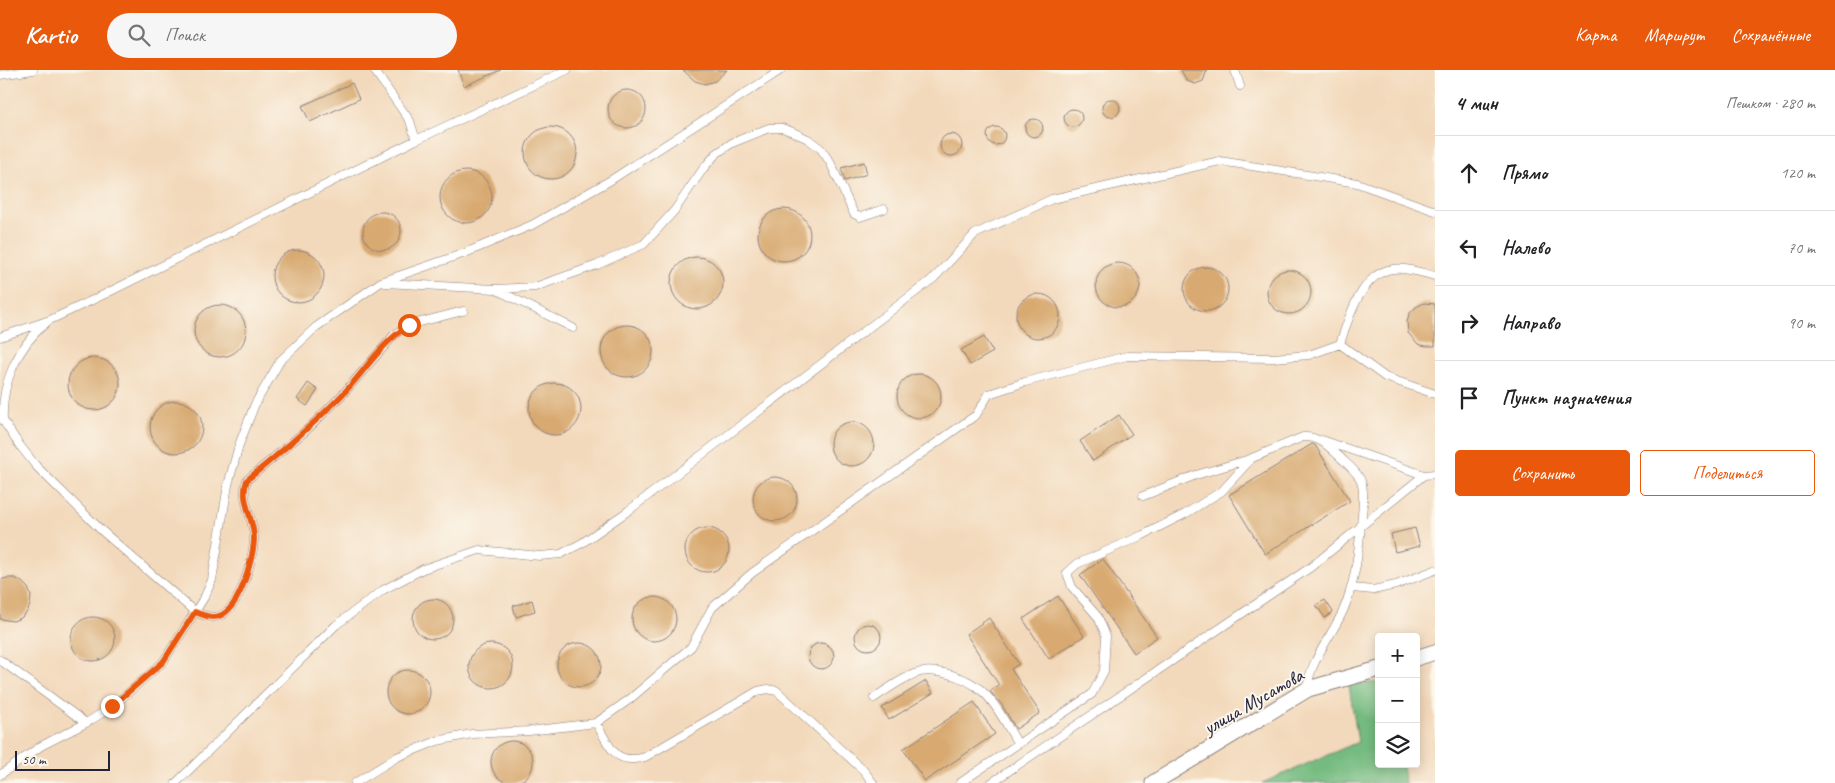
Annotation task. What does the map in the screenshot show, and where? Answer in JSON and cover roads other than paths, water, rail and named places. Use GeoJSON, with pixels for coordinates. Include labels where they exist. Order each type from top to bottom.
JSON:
{"type":"FeatureCollection","features":[{"type":"Feature","properties":{"kind":"street"},"geometry":{"type":"LineString","coordinates":[[1420,657],[1434,653]]}},
{"type":"Feature","properties":{"kind":"street","name":"улица Мусатова"},"geometry":{"type":"LineString","coordinates":[[1153,783],[1308,689],[1375,670]]}},
{"type":"Feature","properties":{"kind":"lane"},"geometry":{"type":"LineString","coordinates":[[0,75],[33,70]]}},
{"type":"Feature","properties":{"kind":"lane"},"geometry":{"type":"LineString","coordinates":[[374,70],[410,121],[416,140]]}},
{"type":"Feature","properties":{"kind":"lane"},"geometry":{"type":"LineString","coordinates":[[0,337],[50,320],[416,140],[567,70]]}},
{"type":"Feature","properties":{"kind":"lane"},"geometry":{"type":"LineString","coordinates":[[0,775],[41,746],[86,723],[112,706],[163,662],[205,596],[212,580],[228,485],[239,445],[255,404],[280,361],[316,327],[381,282],[465,253],[532,225],[611,180],[781,70]]}},
{"type":"Feature","properties":{"kind":"lane"},"geometry":{"type":"LineString","coordinates":[[1235,70],[1240,86]]}},
{"type":"Feature","properties":{"kind":"lane"},"geometry":{"type":"LineString","coordinates":[[381,282],[495,290],[536,287],[597,265],[644,244],[674,211],[703,169],[716,154],[732,143],[769,128],[782,128],[793,132],[808,139],[821,149],[830,162],[854,214],[860,217],[884,208]]}},
{"type":"Feature","properties":{"kind":"lane"},"geometry":{"type":"LineString","coordinates":[[176,783],[336,625],[383,590],[424,569],[479,550],[540,556],[561,554],[582,543],[628,511],[934,278],[975,234],[983,230],[1052,199],[1220,161],[1357,183],[1435,212]]}},
{"type":"Feature","properties":{"kind":"lane"},"geometry":{"type":"LineString","coordinates":[[1340,344],[1352,309],[1362,291],[1375,276],[1393,268],[1412,270],[1435,276]]}},
{"type":"Feature","properties":{"kind":"lane"},"geometry":{"type":"LineString","coordinates":[[495,290],[573,328]]}},
{"type":"Feature","properties":{"kind":"lane"},"geometry":{"type":"LineString","coordinates":[[50,320],[35,332],[24,346],[12,369],[3,405],[2,418],[36,466],[102,530],[195,612],[213,618],[224,615],[234,604],[249,571],[254,539],[251,519],[244,496],[247,480],[310,427],[342,395],[396,334],[409,325],[463,311]]}},
{"type":"Feature","properties":{"kind":"lane"},"geometry":{"type":"LineString","coordinates":[[1340,344],[1385,377],[1435,394]]}},
{"type":"Feature","properties":{"kind":"lane"},"geometry":{"type":"LineString","coordinates":[[355,783],[397,757],[437,741],[472,734],[529,731],[596,723],[630,699],[691,647],[712,608],[752,572],[976,415],[989,394],[1025,382],[1127,356],[1273,358],[1309,355],[1340,344]]}},
{"type":"Feature","properties":{"kind":"lane"},"geometry":{"type":"LineString","coordinates":[[1143,496],[1196,475],[1252,458],[1303,437],[1319,439],[1424,475],[1435,474]]}},
{"type":"Feature","properties":{"kind":"lane"},"geometry":{"type":"LineString","coordinates":[[1308,689],[1308,676],[1343,612],[1352,588],[1360,548],[1363,504],[1362,483],[1351,467],[1319,439]]}},
{"type":"Feature","properties":{"kind":"lane"},"geometry":{"type":"LineString","coordinates":[[960,783],[1092,694],[1104,671],[1106,636],[1098,617],[1072,587],[1067,572],[1077,564],[1144,535],[1222,491],[1252,458]]}},
{"type":"Feature","properties":{"kind":"lane"},"geometry":{"type":"LineString","coordinates":[[991,783],[1311,567],[1424,475]]}},
{"type":"Feature","properties":{"kind":"lane"},"geometry":{"type":"LineString","coordinates":[[1352,588],[1373,590],[1435,570]]}},
{"type":"Feature","properties":{"kind":"lane"},"geometry":{"type":"LineString","coordinates":[[0,660],[86,723]]}},
{"type":"Feature","properties":{"kind":"lane"},"geometry":{"type":"LineString","coordinates":[[874,698],[914,674],[928,670],[960,676],[975,684],[993,702],[1018,744]]}},
{"type":"Feature","properties":{"kind":"lane"},"geometry":{"type":"LineString","coordinates":[[596,723],[616,755],[631,761],[645,757],[758,691],[777,691],[864,772],[873,783]]}}]}
